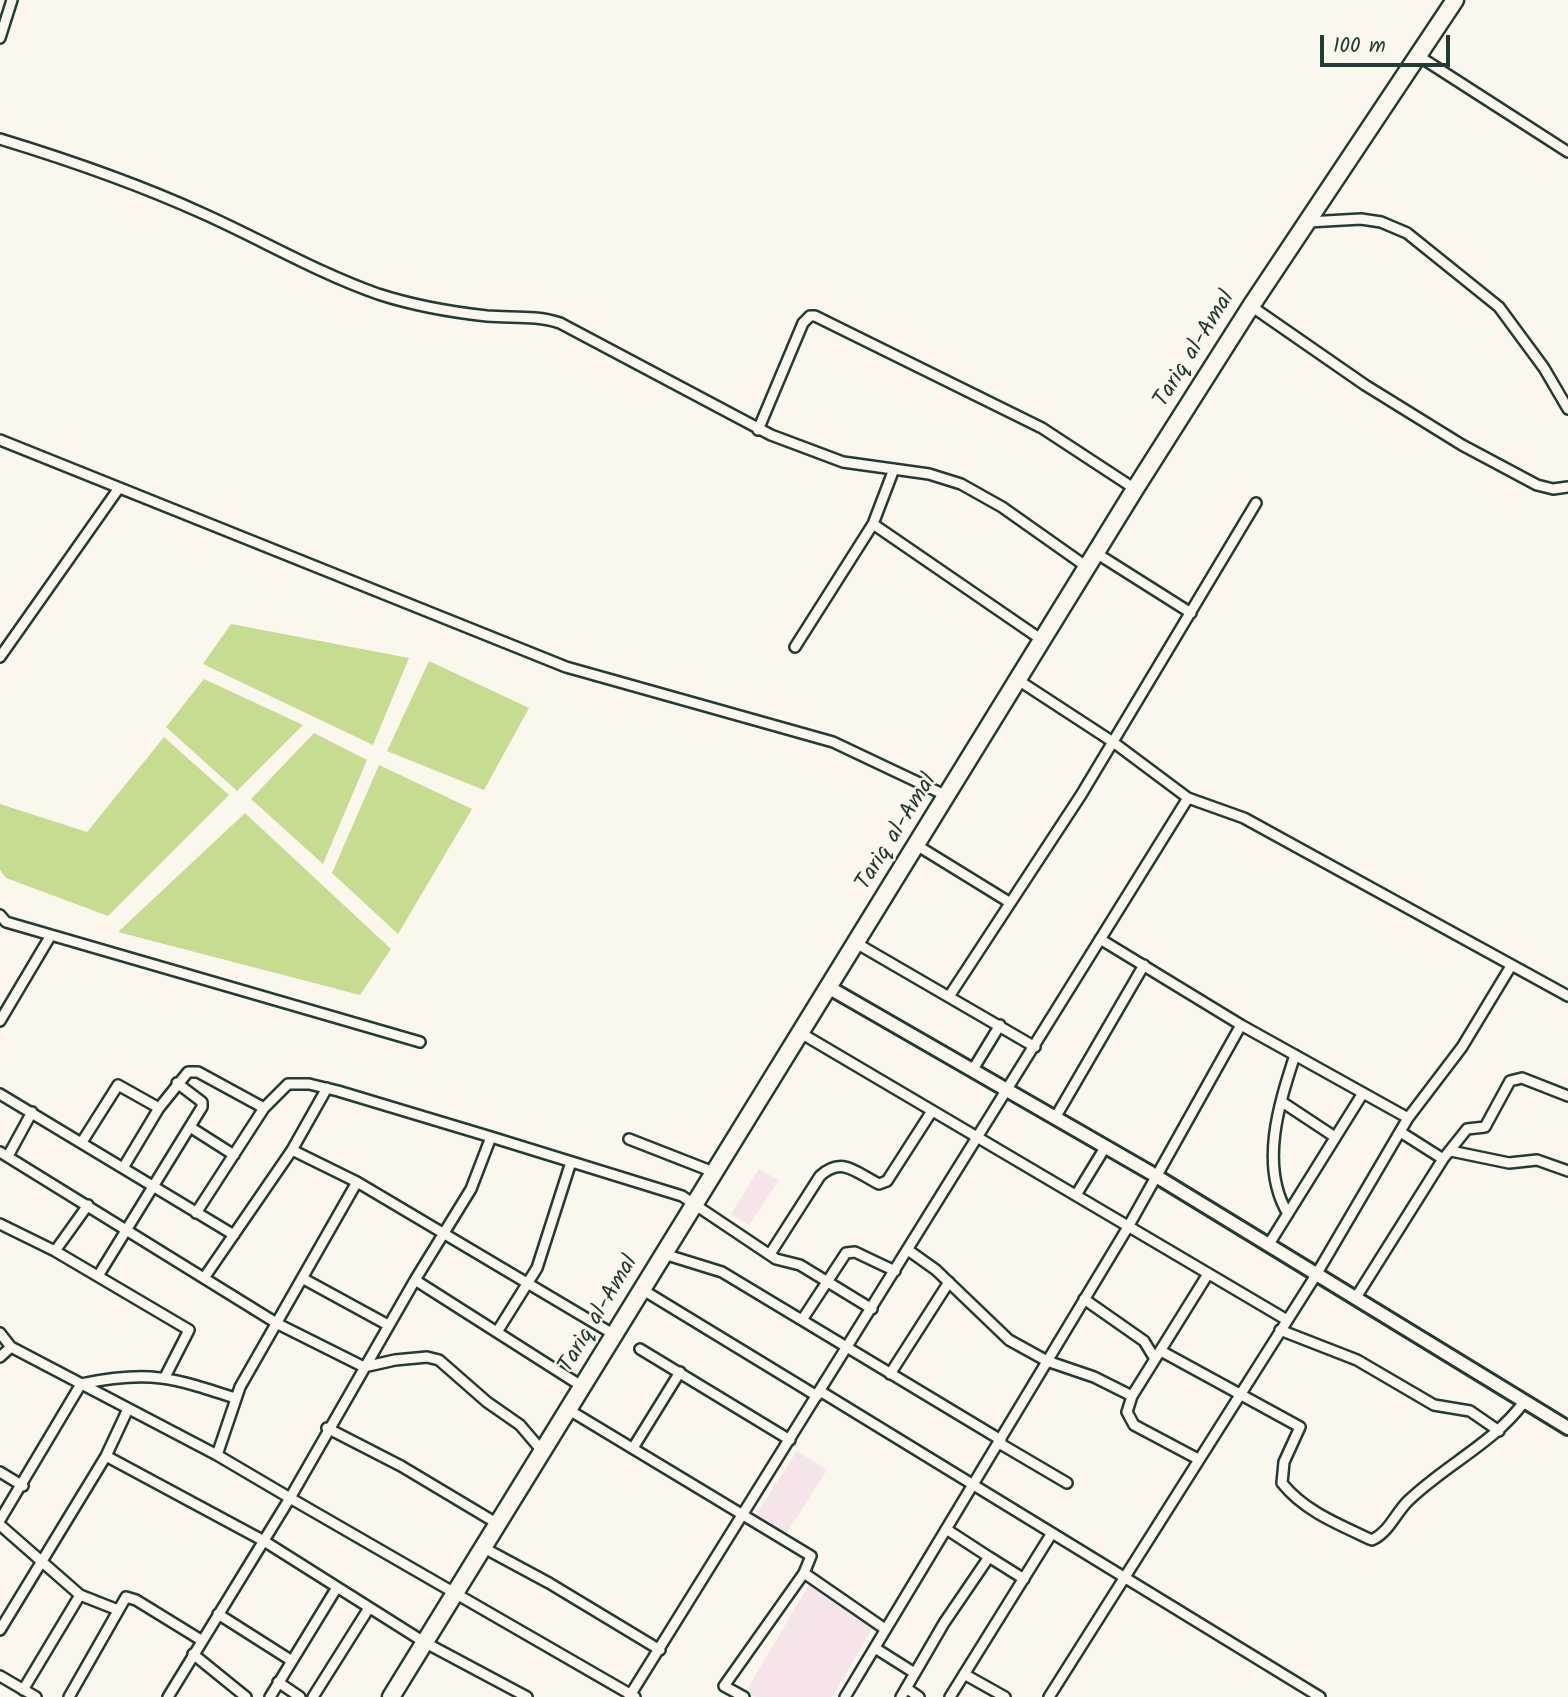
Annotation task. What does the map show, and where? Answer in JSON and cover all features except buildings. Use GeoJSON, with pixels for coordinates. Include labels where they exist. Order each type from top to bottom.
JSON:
{"type":"FeatureCollection","features":[{"type":"Feature","properties":{"kind":"highway","name":"Tariq al-Amal"},"geometry":{"type":"LineString","coordinates":[[391,1697],[716,1173],[799,1032],[918,846],[1135,489],[1251,306],[1455,0]]}},
{"type":"Feature","properties":{"kind":"street"},"geometry":{"type":"LineString","coordinates":[[0,38],[12,0]]}},
{"type":"Feature","properties":{"kind":"street"},"geometry":{"type":"LineString","coordinates":[[1417,55],[1568,152]]}},
{"type":"Feature","properties":{"kind":"street"},"geometry":{"type":"LineString","coordinates":[[0,139],[51,154],[176,202],[326,273],[381,295],[439,309],[488,316],[547,318],[560,323],[758,430],[843,462],[939,476],[980,493],[1091,560],[1191,613]]}},
{"type":"Feature","properties":{"kind":"street"},"geometry":{"type":"LineString","coordinates":[[1306,222],[1361,219],[1381,222],[1407,233],[1499,307],[1544,368],[1568,409]]}},
{"type":"Feature","properties":{"kind":"street"},"geometry":{"type":"LineString","coordinates":[[1251,306],[1365,385],[1462,444],[1538,485],[1553,489],[1568,487]]}},
{"type":"Feature","properties":{"kind":"street"},"geometry":{"type":"LineString","coordinates":[[758,430],[803,323],[810,316],[815,316],[1042,429],[1135,489]]}},
{"type":"Feature","properties":{"kind":"street"},"geometry":{"type":"LineString","coordinates":[[0,440],[566,667],[833,742],[948,796]]}},
{"type":"Feature","properties":{"kind":"street"},"geometry":{"type":"LineString","coordinates":[[795,647],[873,524],[894,469]]}},
{"type":"Feature","properties":{"kind":"street"},"geometry":{"type":"LineString","coordinates":[[0,657],[119,488]]}},
{"type":"Feature","properties":{"kind":"street"},"geometry":{"type":"LineString","coordinates":[[950,995],[1113,742],[1256,503]]}},
{"type":"Feature","properties":{"kind":"street"},"geometry":{"type":"LineString","coordinates":[[873,524],[1042,640]]}},
{"type":"Feature","properties":{"kind":"street"},"geometry":{"type":"LineString","coordinates":[[1018,680],[1113,742],[1188,798],[1244,818],[1568,996]]}},
{"type":"Feature","properties":{"kind":"street"},"geometry":{"type":"LineString","coordinates":[[0,1332],[12,1348],[217,1455],[632,1696],[1188,798]]}},
{"type":"Feature","properties":{"kind":"street"},"geometry":{"type":"LineString","coordinates":[[918,846],[1009,902]]}},
{"type":"Feature","properties":{"kind":"street"},"geometry":{"type":"LineString","coordinates":[[0,918],[419,1042]]}},
{"type":"Feature","properties":{"kind":"street"},"geometry":{"type":"LineString","coordinates":[[0,1021],[51,934]]}},
{"type":"Feature","properties":{"kind":"street"},"geometry":{"type":"LineString","coordinates":[[1100,939],[1241,1025],[1408,1118]]}},
{"type":"Feature","properties":{"kind":"street"},"geometry":{"type":"LineString","coordinates":[[856,943],[950,995],[1035,1047]]}},
{"type":"Feature","properties":{"kind":"street"},"geometry":{"type":"LineString","coordinates":[[1055,1118],[1144,965]]}},
{"type":"Feature","properties":{"kind":"street"},"geometry":{"type":"LineString","coordinates":[[1049,1697],[1316,1275],[1402,1133],[1408,1118],[1462,1047],[1511,966]]}},
{"type":"Feature","properties":{"kind":"street"},"geometry":{"type":"LineString","coordinates":[[828,987],[1106,1146],[1568,1428]]}},
{"type":"Feature","properties":{"kind":"street"},"geometry":{"type":"LineString","coordinates":[[972,1071],[1000,1025]]}},
{"type":"Feature","properties":{"kind":"street"},"geometry":{"type":"LineString","coordinates":[[845,1697],[1128,1227],[1241,1025]]}},
{"type":"Feature","properties":{"kind":"street"},"geometry":{"type":"LineString","coordinates":[[799,1032],[1287,1320]]}},
{"type":"Feature","properties":{"kind":"street"},"geometry":{"type":"LineString","coordinates":[[1288,1213],[1280,1200],[1273,1172],[1282,1102],[1295,1055]]}},
{"type":"Feature","properties":{"kind":"street"},"geometry":{"type":"LineString","coordinates":[[123,1168],[159,1108],[188,1072],[194,1071],[264,1108]]}},
{"type":"Feature","properties":{"kind":"street"},"geometry":{"type":"LineString","coordinates":[[1356,1300],[1443,1159],[1467,1129],[1485,1127],[1510,1081],[1515,1077],[1568,1096]]}},
{"type":"Feature","properties":{"kind":"street"},"geometry":{"type":"LineString","coordinates":[[98,1276],[129,1229],[151,1187],[203,1103],[177,1083]]}},
{"type":"Feature","properties":{"kind":"street"},"geometry":{"type":"LineString","coordinates":[[196,1213],[264,1108],[288,1084],[327,1088],[408,1110],[674,1194],[696,1204],[781,1261],[800,1265],[872,1308]]}},
{"type":"Feature","properties":{"kind":"street"},"geometry":{"type":"LineString","coordinates":[[82,1142],[117,1085],[159,1108]]}},
{"type":"Feature","properties":{"kind":"street"},"geometry":{"type":"LineString","coordinates":[[204,1278],[292,1150],[327,1088]]}},
{"type":"Feature","properties":{"kind":"street"},"geometry":{"type":"LineString","coordinates":[[1269,1244],[1363,1093]]}},
{"type":"Feature","properties":{"kind":"street"},"geometry":{"type":"LineString","coordinates":[[0,1094],[234,1235]]}},
{"type":"Feature","properties":{"kind":"street"},"geometry":{"type":"LineString","coordinates":[[1282,1102],[1335,1137]]}},
{"type":"Feature","properties":{"kind":"street"},"geometry":{"type":"LineString","coordinates":[[769,1254],[820,1176],[831,1166],[842,1165],[879,1184],[887,1181],[932,1111]]}},
{"type":"Feature","properties":{"kind":"street"},"geometry":{"type":"LineString","coordinates":[[32,1112],[4,1154],[129,1229],[278,1324],[364,1367],[427,1357],[439,1360],[487,1402],[520,1425],[543,1452]]}},
{"type":"Feature","properties":{"kind":"street"},"geometry":{"type":"LineString","coordinates":[[190,1127],[234,1155]]}},
{"type":"Feature","properties":{"kind":"street"},"geometry":{"type":"LineString","coordinates":[[1402,1133],[1443,1159]]}},
{"type":"Feature","properties":{"kind":"street"},"geometry":{"type":"LineString","coordinates":[[168,1697],[290,1498],[327,1428],[471,1189],[491,1137]]}},
{"type":"Feature","properties":{"kind":"street"},"geometry":{"type":"LineString","coordinates":[[629,1139],[716,1173]]}},
{"type":"Feature","properties":{"kind":"street"},"geometry":{"type":"LineString","coordinates":[[1076,1195],[1106,1146]]}},
{"type":"Feature","properties":{"kind":"street"},"geometry":{"type":"LineString","coordinates":[[292,1150],[357,1182],[608,1331]]}},
{"type":"Feature","properties":{"kind":"street"},"geometry":{"type":"LineString","coordinates":[[1451,1151],[1509,1163],[1537,1160],[1568,1171]]}},
{"type":"Feature","properties":{"kind":"street"},"geometry":{"type":"LineString","coordinates":[[497,1332],[529,1283],[556,1215],[571,1162]]}},
{"type":"Feature","properties":{"kind":"street"},"geometry":{"type":"LineString","coordinates":[[217,1455],[235,1398],[357,1182]]}},
{"type":"Feature","properties":{"kind":"street"},"geometry":{"type":"LineString","coordinates":[[55,1251],[88,1205]]}},
{"type":"Feature","properties":{"kind":"street"},"geometry":{"type":"LineString","coordinates":[[0,1224],[55,1251],[188,1330],[165,1377]]}},
{"type":"Feature","properties":{"kind":"street"},"geometry":{"type":"LineString","coordinates":[[908,1250],[948,1282],[1009,1340],[1047,1362],[1094,1377],[1132,1396]]}},
{"type":"Feature","properties":{"kind":"street"},"geometry":{"type":"LineString","coordinates":[[802,1320],[846,1253],[855,1252],[895,1271]]}},
{"type":"Feature","properties":{"kind":"street"},"geometry":{"type":"LineString","coordinates":[[664,1254],[722,1272],[1067,1483]]}},
{"type":"Feature","properties":{"kind":"street"},"geometry":{"type":"LineString","coordinates":[[1198,1459],[1129,1421],[1127,1412],[1132,1396],[1208,1274]]}},
{"type":"Feature","properties":{"kind":"street"},"geometry":{"type":"LineString","coordinates":[[302,1278],[388,1325]]}},
{"type":"Feature","properties":{"kind":"street"},"geometry":{"type":"LineString","coordinates":[[415,1280],[583,1387]]}},
{"type":"Feature","properties":{"kind":"street"},"geometry":{"type":"LineString","coordinates":[[890,1374],[948,1282]]}},
{"type":"Feature","properties":{"kind":"street"},"geometry":{"type":"LineString","coordinates":[[643,1290],[974,1485],[1320,1697]]}},
{"type":"Feature","properties":{"kind":"street"},"geometry":{"type":"LineString","coordinates":[[1084,1299],[1144,1341],[1158,1355],[1240,1394],[1300,1427],[1284,1462],[1282,1483],[1293,1496],[1372,1540],[1382,1535],[1406,1503],[1423,1487],[1499,1431],[1524,1402]]}},
{"type":"Feature","properties":{"kind":"street"},"geometry":{"type":"LineString","coordinates":[[1280,1330],[1357,1360],[1434,1405],[1470,1411],[1499,1431]]}},
{"type":"Feature","properties":{"kind":"street"},"geometry":{"type":"LineString","coordinates":[[0,1357],[12,1348]]}},
{"type":"Feature","properties":{"kind":"street"},"geometry":{"type":"LineString","coordinates":[[640,1349],[790,1440]]}},
{"type":"Feature","properties":{"kind":"street"},"geometry":{"type":"LineString","coordinates":[[633,1448],[680,1372]]}},
{"type":"Feature","properties":{"kind":"street"},"geometry":{"type":"LineString","coordinates":[[81,1384],[138,1374],[165,1377],[235,1398]]}},
{"type":"Feature","properties":{"kind":"street"},"geometry":{"type":"LineString","coordinates":[[0,1520],[23,1486],[81,1384]]}},
{"type":"Feature","properties":{"kind":"street"},"geometry":{"type":"LineString","coordinates":[[0,1630],[106,1456],[128,1409]]}},
{"type":"Feature","properties":{"kind":"street"},"geometry":{"type":"LineString","coordinates":[[569,1410],[809,1553],[812,1559],[804,1573],[724,1686],[744,1697]]}},
{"type":"Feature","properties":{"kind":"street"},"geometry":{"type":"LineString","coordinates":[[327,1428],[401,1466],[498,1524]]}},
{"type":"Feature","properties":{"kind":"street"},"geometry":{"type":"LineString","coordinates":[[106,1456],[264,1541],[336,1590],[424,1642],[527,1697]]}},
{"type":"Feature","properties":{"kind":"street"},"geometry":{"type":"LineString","coordinates":[[0,1472],[23,1486]]}},
{"type":"Feature","properties":{"kind":"street"},"geometry":{"type":"LineString","coordinates":[[0,1525],[43,1562],[58,1579],[80,1595],[118,1610]]}},
{"type":"Feature","properties":{"kind":"street"},"geometry":{"type":"LineString","coordinates":[[946,1529],[1024,1579]]}},
{"type":"Feature","properties":{"kind":"street"},"geometry":{"type":"LineString","coordinates":[[950,1697],[1052,1533]]}},
{"type":"Feature","properties":{"kind":"street"},"geometry":{"type":"LineString","coordinates":[[484,1548],[550,1583],[660,1650]]}},
{"type":"Feature","properties":{"kind":"street"},"geometry":{"type":"LineString","coordinates":[[919,1697],[903,1693],[913,1672],[989,1557]]}},
{"type":"Feature","properties":{"kind":"street"},"geometry":{"type":"LineString","coordinates":[[804,1573],[886,1629]]}},
{"type":"Feature","properties":{"kind":"street"},"geometry":{"type":"LineString","coordinates":[[270,1697],[336,1590]]}},
{"type":"Feature","properties":{"kind":"street"},"geometry":{"type":"LineString","coordinates":[[23,1690],[80,1595]]}},
{"type":"Feature","properties":{"kind":"street"},"geometry":{"type":"LineString","coordinates":[[69,1697],[124,1600],[131,1597],[201,1640]]}},
{"type":"Feature","properties":{"kind":"street"},"geometry":{"type":"LineString","coordinates":[[313,1697],[369,1608]]}},
{"type":"Feature","properties":{"kind":"street"},"geometry":{"type":"LineString","coordinates":[[218,1614],[292,1661]]}},
{"type":"Feature","properties":{"kind":"street"},"geometry":{"type":"LineString","coordinates":[[876,1648],[913,1672]]}},
{"type":"Feature","properties":{"kind":"street"},"geometry":{"type":"LineString","coordinates":[[192,1654],[246,1697]]}},
{"type":"Feature","properties":{"kind":"street"},"geometry":{"type":"LineString","coordinates":[[964,1674],[1005,1697]]}},
{"type":"Feature","properties":{"kind":"street"},"geometry":{"type":"LineString","coordinates":[[0,1676],[36,1697]]}},
{"type":"Feature","properties":{"kind":"street"},"geometry":{"type":"LineString","coordinates":[[278,1682],[300,1697]]}},
{"type":"Feature","properties":{"kind":"shaded area"},"geometry":{"type":"Polygon","coordinates":[[[759,1169],[779,1180],[749,1225],[731,1214],[759,1169]]]}},
{"type":"Feature","properties":{"kind":"shaded area"},"geometry":{"type":"Polygon","coordinates":[[[797,1451],[827,1470],[786,1534],[754,1518],[797,1451]]]}},
{"type":"Feature","properties":{"kind":"shaded area"},"geometry":{"type":"Polygon","coordinates":[[[813,1578],[879,1617],[832,1697],[755,1697],[746,1691],[813,1578]]]}},
{"type":"Feature","properties":{"kind":"green space"},"geometry":{"type":"Polygon","coordinates":[[[231,624],[409,658],[373,745],[203,664],[231,624]]]}},
{"type":"Feature","properties":{"kind":"green space"},"geometry":{"type":"Polygon","coordinates":[[[429,661],[529,708],[484,790],[387,751],[429,661]]]}},
{"type":"Feature","properties":{"kind":"green space"},"geometry":{"type":"Polygon","coordinates":[[[204,679],[303,725],[237,791],[166,727],[204,679]]]}},
{"type":"Feature","properties":{"kind":"green space"},"geometry":{"type":"Polygon","coordinates":[[[314,733],[367,760],[323,864],[251,799],[314,733]]]}},
{"type":"Feature","properties":{"kind":"green space"},"geometry":{"type":"Polygon","coordinates":[[[164,737],[229,795],[108,916],[6,878],[0,870],[0,804],[87,832],[164,737]]]}},
{"type":"Feature","properties":{"kind":"green space"},"geometry":{"type":"Polygon","coordinates":[[[379,765],[472,809],[398,934],[332,873],[379,765]]]}},
{"type":"Feature","properties":{"kind":"green space"},"geometry":{"type":"Polygon","coordinates":[[[245,813],[391,949],[360,995],[118,932],[245,813]]]}}]}
